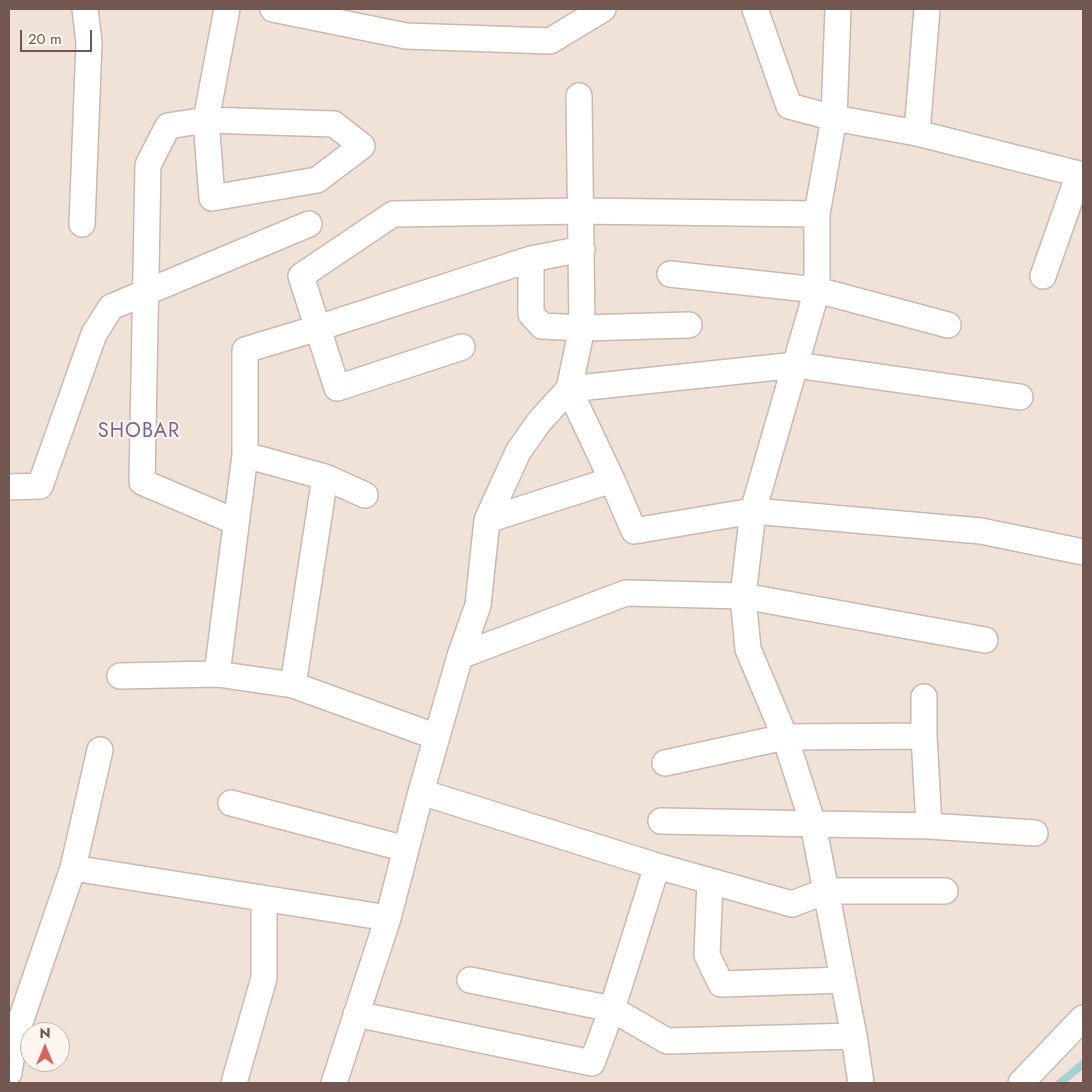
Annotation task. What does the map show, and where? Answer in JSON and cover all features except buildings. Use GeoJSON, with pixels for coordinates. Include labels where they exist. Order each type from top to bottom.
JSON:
{"type":"FeatureCollection","features":[{"type":"Feature","properties":{"kind":"street"},"geometry":{"type":"LineString","coordinates":[[82,224],[89,42],[85,9]]}},
{"type":"Feature","properties":{"kind":"street"},"geometry":{"type":"LineString","coordinates":[[227,9],[206,120],[212,198],[317,180],[362,146],[334,124],[206,120],[168,126],[148,166],[142,482],[236,522]]}},
{"type":"Feature","properties":{"kind":"street"},"geometry":{"type":"LineString","coordinates":[[273,9],[406,36],[550,41],[603,9]]}},
{"type":"Feature","properties":{"kind":"street"},"geometry":{"type":"LineString","coordinates":[[755,9],[789,106],[834,118],[917,133],[1081,175],[1043,276]]}},
{"type":"Feature","properties":{"kind":"street"},"geometry":{"type":"LineString","coordinates":[[838,9],[834,118],[817,214],[817,290],[753,511],[743,596],[748,649],[786,737],[813,824],[854,1036],[861,1083]]}},
{"type":"Feature","properties":{"kind":"street"},"geometry":{"type":"LineString","coordinates":[[917,133],[927,9]]}},
{"type":"Feature","properties":{"kind":"street"},"geometry":{"type":"LineString","coordinates":[[334,1083],[388,918],[460,656],[478,605],[487,520],[518,452],[539,422],[569,389],[582,328],[579,96]]}},
{"type":"Feature","properties":{"kind":"street"},"geometry":{"type":"LineString","coordinates":[[462,346],[337,388],[301,276],[393,214],[581,211],[817,214]]}},
{"type":"Feature","properties":{"kind":"street"},"geometry":{"type":"LineString","coordinates":[[9,487],[40,486],[94,334],[111,307],[146,290],[309,224]]}},
{"type":"Feature","properties":{"kind":"street"},"geometry":{"type":"LineString","coordinates":[[217,674],[245,455],[245,350],[531,259],[582,248]]}},
{"type":"Feature","properties":{"kind":"street"},"geometry":{"type":"LineString","coordinates":[[531,259],[531,314],[542,326],[582,328],[689,325]]}},
{"type":"Feature","properties":{"kind":"street"},"geometry":{"type":"LineString","coordinates":[[670,274],[817,290],[948,325]]}},
{"type":"Feature","properties":{"kind":"street"},"geometry":{"type":"LineString","coordinates":[[569,389],[796,365],[1020,397]]}},
{"type":"Feature","properties":{"kind":"street"},"geometry":{"type":"LineString","coordinates":[[569,389],[634,531],[753,511],[981,531],[1083,552]]}},
{"type":"Feature","properties":{"kind":"street"},"geometry":{"type":"LineString","coordinates":[[245,455],[325,477],[365,495]]}},
{"type":"Feature","properties":{"kind":"street"},"geometry":{"type":"LineString","coordinates":[[293,685],[325,477]]}},
{"type":"Feature","properties":{"kind":"street"},"geometry":{"type":"LineString","coordinates":[[487,520],[612,480]]}},
{"type":"Feature","properties":{"kind":"street"},"geometry":{"type":"LineString","coordinates":[[460,656],[626,593],[743,596],[985,640]]}},
{"type":"Feature","properties":{"kind":"street"},"geometry":{"type":"LineString","coordinates":[[120,676],[217,674],[293,685],[437,737]]}},
{"type":"Feature","properties":{"kind":"street"},"geometry":{"type":"LineString","coordinates":[[924,697],[924,736],[929,826]]}},
{"type":"Feature","properties":{"kind":"street"},"geometry":{"type":"LineString","coordinates":[[665,763],[786,737],[924,736]]}},
{"type":"Feature","properties":{"kind":"street"},"geometry":{"type":"LineString","coordinates":[[9,1073],[14,1040],[73,868],[100,750]]}},
{"type":"Feature","properties":{"kind":"street"},"geometry":{"type":"LineString","coordinates":[[422,792],[657,866],[792,904],[826,891],[945,891]]}},
{"type":"Feature","properties":{"kind":"street"},"geometry":{"type":"LineString","coordinates":[[231,803],[406,850]]}},
{"type":"Feature","properties":{"kind":"street"},"geometry":{"type":"LineString","coordinates":[[660,821],[929,826],[1035,833]]}},
{"type":"Feature","properties":{"kind":"street"},"geometry":{"type":"LineString","coordinates":[[356,1014],[592,1063],[612,1009],[657,866]]}},
{"type":"Feature","properties":{"kind":"street"},"geometry":{"type":"LineString","coordinates":[[73,868],[388,918]]}},
{"type":"Feature","properties":{"kind":"street"},"geometry":{"type":"LineString","coordinates":[[710,880],[707,955],[721,984],[843,980]]}},
{"type":"Feature","properties":{"kind":"street"},"geometry":{"type":"LineString","coordinates":[[234,1083],[264,978],[264,899]]}},
{"type":"Feature","properties":{"kind":"street"},"geometry":{"type":"LineString","coordinates":[[470,980],[612,1009],[667,1042],[854,1036]]}},
{"type":"Feature","properties":{"kind":"street"},"geometry":{"type":"LineString","coordinates":[[1021,1083],[1083,1018]]}},
{"type":"Feature","properties":{"kind":"shaded area"},"geometry":{"type":"Polygon","coordinates":[[[9,9],[1083,9],[1083,1083],[9,1083],[9,9]]]}},
{"type":"Feature","properties":{"kind":"waterway"},"geometry":{"type":"LineString","coordinates":[[1060,1083],[1083,1064]]}},
{"type":"Feature","properties":{"kind":"district","name":"SHOBAR"},"geometry":{"type":"Point","coordinates":[139,432]}}]}
